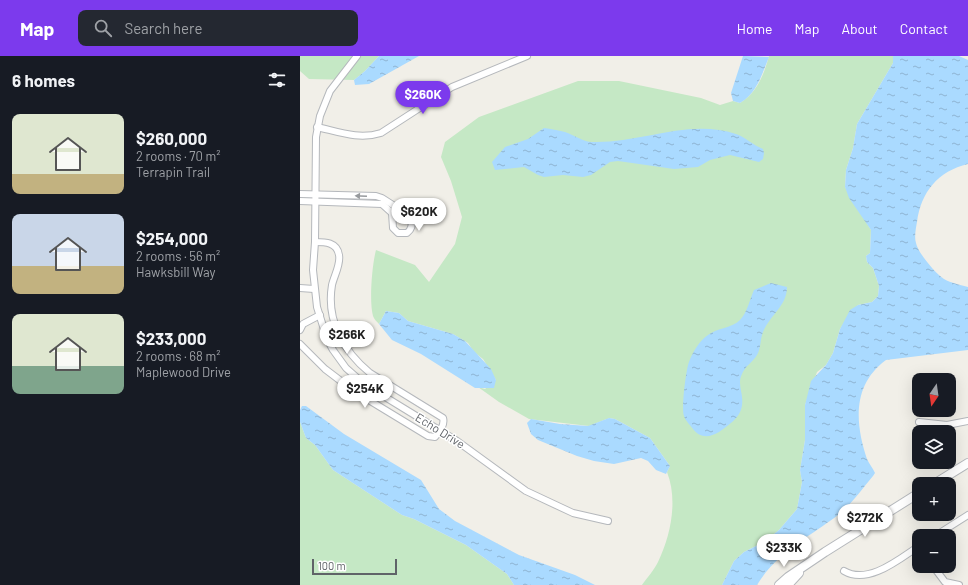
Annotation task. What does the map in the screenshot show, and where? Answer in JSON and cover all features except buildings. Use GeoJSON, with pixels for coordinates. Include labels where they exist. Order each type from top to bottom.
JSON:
{"type":"FeatureCollection","features":[{"type":"Feature","properties":{"kind":"street","name":"Echo Drive"},"geometry":{"type":"LineString","coordinates":[[357,56],[330,91],[324,103],[317,126],[315,242],[313,270],[314,289],[320,316],[333,350],[352,374],[374,390],[476,454],[512,482],[541,500],[573,513],[608,521]]}},
{"type":"Feature","properties":{"kind":"street"},"geometry":{"type":"LineString","coordinates":[[317,126],[353,136],[369,136],[381,133],[452,87],[515,58],[527,56]]}},
{"type":"Feature","properties":{"kind":"street"},"geometry":{"type":"LineString","coordinates":[[300,194],[376,196],[382,198],[396,207],[402,208],[411,219],[410,231],[403,234],[398,233],[393,228],[392,213],[396,207]]}},
{"type":"Feature","properties":{"kind":"street"},"geometry":{"type":"LineString","coordinates":[[300,201],[382,204],[392,213]]}},
{"type":"Feature","properties":{"kind":"street"},"geometry":{"type":"LineString","coordinates":[[300,344],[330,373],[371,402],[428,436],[435,436],[440,430],[443,423],[443,418],[370,373],[359,364],[344,345],[334,323],[331,302],[339,255],[336,248],[330,243],[315,242]]}},
{"type":"Feature","properties":{"kind":"street"},"geometry":{"type":"LineString","coordinates":[[300,288],[314,289]]}},
{"type":"Feature","properties":{"kind":"street"},"geometry":{"type":"LineString","coordinates":[[300,330],[303,324],[320,316]]}},
{"type":"Feature","properties":{"kind":"street"},"geometry":{"type":"LineString","coordinates":[[919,422],[947,425],[968,420]]}},
{"type":"Feature","properties":{"kind":"street"},"geometry":{"type":"LineString","coordinates":[[945,477],[968,463]]}},
{"type":"Feature","properties":{"kind":"street"},"geometry":{"type":"LineString","coordinates":[[779,585],[788,577],[802,569],[825,552],[912,497]]}},
{"type":"Feature","properties":{"kind":"street"},"geometry":{"type":"LineString","coordinates":[[946,529],[968,515]]}},
{"type":"Feature","properties":{"kind":"street"},"geometry":{"type":"LineString","coordinates":[[844,571],[855,577],[868,578],[912,550]]}},
{"type":"Feature","properties":{"kind":"street"},"geometry":{"type":"LineString","coordinates":[[788,585],[802,569]]}},
{"type":"Feature","properties":{"kind":"street"},"geometry":{"type":"LineString","coordinates":[[939,573],[946,582],[959,585]]}},
{"type":"Feature","properties":{"kind":"green space"},"geometry":{"type":"Polygon","coordinates":[[[300,56],[379,56],[354,80],[309,79],[300,71],[300,56]]]}},
{"type":"Feature","properties":{"kind":"green space"},"geometry":{"type":"Polygon","coordinates":[[[769,56],[893,56],[893,63],[857,124],[853,148],[846,170],[845,187],[871,230],[870,253],[866,256],[867,262],[873,268],[879,286],[878,296],[872,302],[858,305],[840,329],[833,353],[826,365],[817,372],[805,405],[805,440],[800,470],[802,482],[797,509],[779,530],[764,542],[744,552],[734,561],[722,585],[642,585],[663,552],[672,517],[672,494],[667,472],[670,466],[650,438],[615,419],[609,418],[589,426],[529,419],[499,402],[478,387],[485,389],[496,380],[483,359],[474,352],[468,343],[453,334],[408,321],[399,313],[386,311],[379,324],[373,316],[371,301],[372,274],[376,250],[415,265],[429,282],[455,244],[462,217],[451,181],[441,157],[445,142],[479,117],[578,81],[619,81],[701,98],[720,105],[733,101],[740,103],[751,94],[759,82],[765,70],[769,56]]]}},
{"type":"Feature","properties":{"kind":"green space"},"geometry":{"type":"Polygon","coordinates":[[[300,422],[306,438],[315,445],[333,470],[402,515],[414,519],[466,545],[507,574],[514,585],[300,585],[300,422]]]}},
{"type":"Feature","properties":{"kind":"water"},"geometry":{"type":"Polygon","coordinates":[[[379,56],[419,56],[369,84],[355,85],[354,80],[379,56]]]}},
{"type":"Feature","properties":{"kind":"water"},"geometry":{"type":"Polygon","coordinates":[[[743,56],[769,57],[755,89],[740,103],[733,101],[731,93],[743,56]]]}},
{"type":"Feature","properties":{"kind":"water"},"geometry":{"type":"Polygon","coordinates":[[[893,56],[959,56],[968,60],[968,164],[957,167],[948,172],[933,184],[927,192],[919,211],[915,238],[917,247],[932,268],[944,279],[968,287],[968,350],[886,360],[875,370],[867,381],[859,405],[860,432],[867,459],[875,473],[873,476],[843,511],[784,554],[765,573],[757,585],[722,585],[734,561],[744,552],[764,542],[779,530],[797,509],[802,482],[800,470],[805,440],[805,405],[811,381],[826,365],[833,353],[840,329],[850,310],[858,305],[872,302],[878,296],[879,286],[873,268],[867,262],[866,256],[870,253],[871,230],[849,198],[845,187],[846,170],[853,148],[857,124],[893,63],[893,56]]]}},
{"type":"Feature","properties":{"kind":"water"},"geometry":{"type":"Polygon","coordinates":[[[544,128],[565,132],[591,142],[609,142],[682,130],[718,130],[739,135],[763,149],[764,153],[763,159],[759,162],[730,155],[710,160],[698,167],[674,169],[618,161],[610,162],[591,175],[583,177],[563,175],[544,177],[524,167],[495,170],[492,162],[505,147],[528,139],[544,128]]]}},
{"type":"Feature","properties":{"kind":"water"},"geometry":{"type":"Polygon","coordinates":[[[771,283],[787,287],[786,294],[781,305],[763,332],[757,355],[743,371],[741,376],[741,410],[735,420],[719,432],[708,436],[699,434],[686,421],[683,412],[683,398],[689,362],[692,355],[699,343],[705,337],[737,323],[746,310],[754,290],[771,283]]]}},
{"type":"Feature","properties":{"kind":"water"},"geometry":{"type":"Polygon","coordinates":[[[386,311],[399,313],[408,321],[453,334],[465,341],[491,369],[496,380],[494,388],[475,388],[421,354],[392,340],[379,324],[386,311]]]}},
{"type":"Feature","properties":{"kind":"water"},"geometry":{"type":"Polygon","coordinates":[[[302,406],[306,406],[344,434],[421,480],[439,509],[455,521],[519,555],[575,575],[595,585],[514,585],[507,574],[466,545],[414,519],[402,515],[333,470],[315,445],[306,438],[300,422],[300,410],[302,406]]]}},
{"type":"Feature","properties":{"kind":"water"},"geometry":{"type":"Polygon","coordinates":[[[609,418],[615,419],[650,438],[670,466],[666,474],[656,470],[648,461],[641,458],[614,464],[594,461],[577,456],[538,440],[531,434],[527,423],[531,419],[560,424],[588,426],[609,418]]]}}]}
